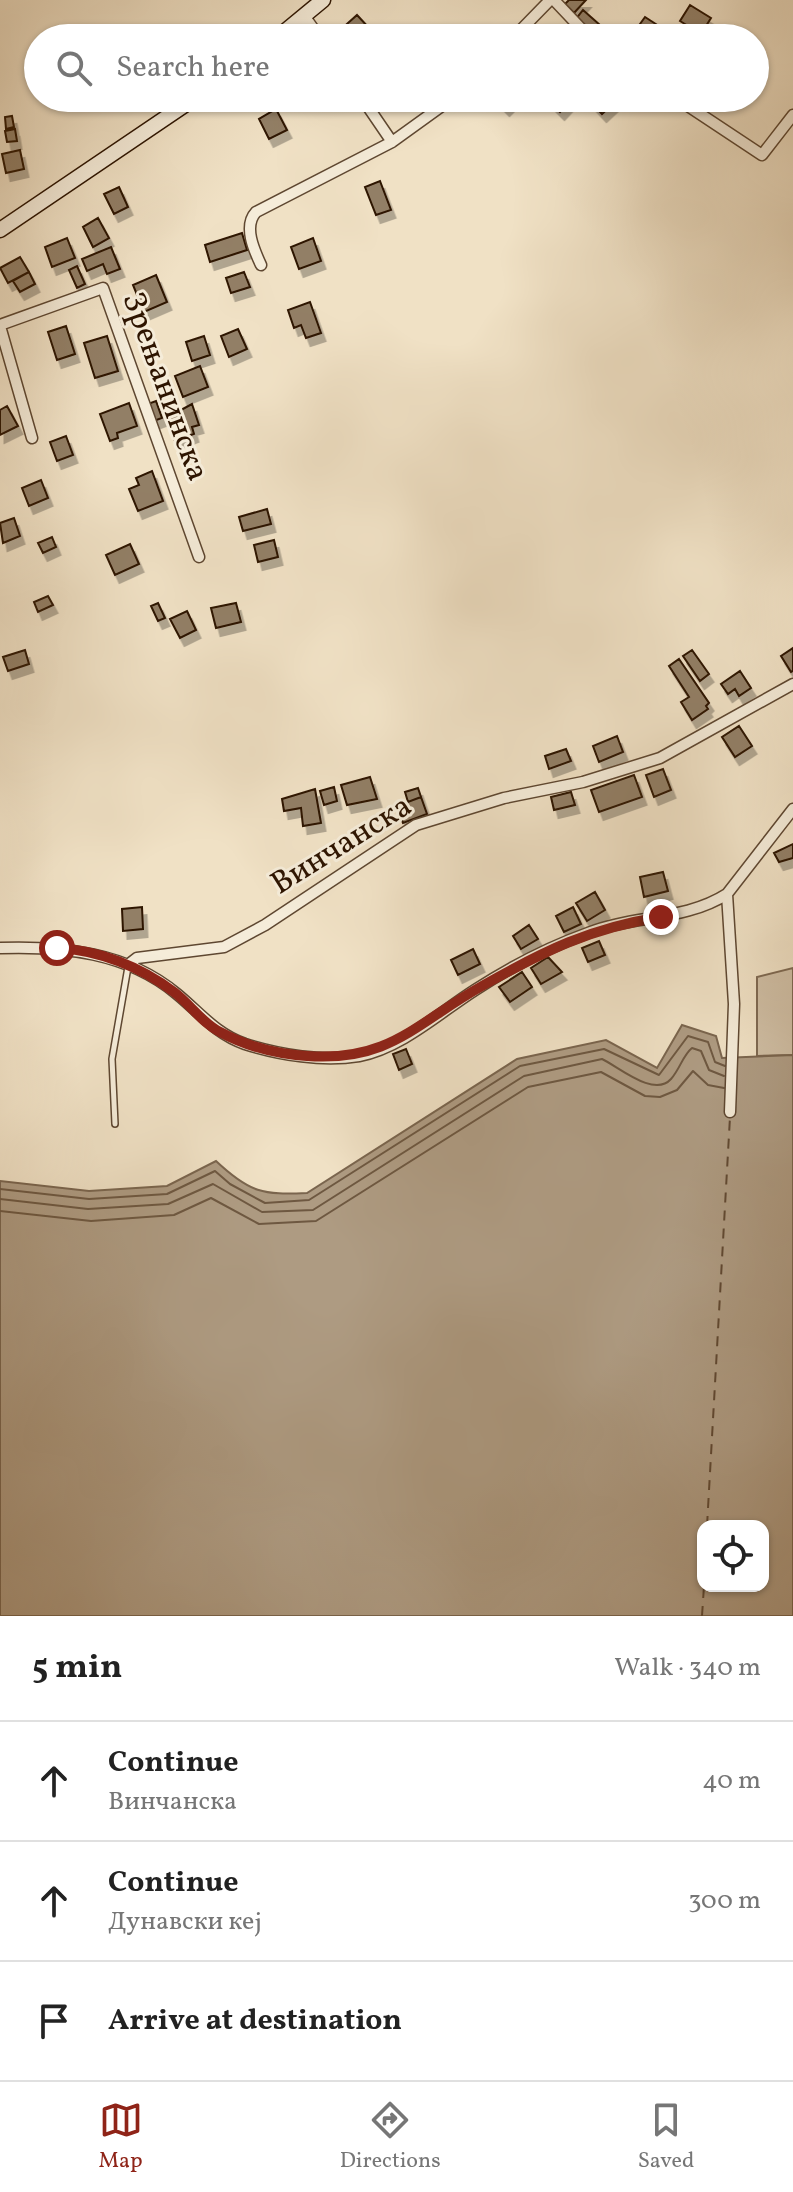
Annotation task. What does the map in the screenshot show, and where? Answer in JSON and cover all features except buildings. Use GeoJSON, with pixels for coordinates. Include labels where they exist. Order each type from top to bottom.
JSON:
{"type":"FeatureCollection","features":[{"type":"Feature","properties":{"kind":"street"},"geometry":{"type":"LineString","coordinates":[[296,24],[323,0]]}},
{"type":"Feature","properties":{"kind":"street"},"geometry":{"type":"LineString","coordinates":[[527,24],[552,0],[576,24]]}},
{"type":"Feature","properties":{"kind":"street"},"geometry":{"type":"LineString","coordinates":[[305,17],[310,24]]}},
{"type":"Feature","properties":{"kind":"street"},"geometry":{"type":"LineString","coordinates":[[0,230],[174,112]]}},
{"type":"Feature","properties":{"kind":"street"},"geometry":{"type":"LineString","coordinates":[[372,112],[392,142]]}},
{"type":"Feature","properties":{"kind":"street"},"geometry":{"type":"LineString","coordinates":[[261,265],[250,231],[250,221],[256,212],[392,142],[434,112]]}},
{"type":"Feature","properties":{"kind":"street"},"geometry":{"type":"LineString","coordinates":[[697,112],[762,155],[771,148],[793,115]]}},
{"type":"Feature","properties":{"kind":"street","name":"Зрењанинска"},"geometry":{"type":"LineString","coordinates":[[32,438],[0,325],[103,288],[199,557]]}},
{"type":"Feature","properties":{"kind":"street","name":"Винчанска"},"geometry":{"type":"LineString","coordinates":[[128,965],[137,958],[224,947],[265,925],[416,825],[504,798],[583,782],[660,758],[793,684]]}},
{"type":"Feature","properties":{"kind":"street"},"geometry":{"type":"LineString","coordinates":[[0,948],[67,948],[128,965],[175,992],[217,1031],[241,1042],[304,1056],[357,1056],[407,1035],[479,988],[583,934],[694,910],[727,894],[793,809]]}},
{"type":"Feature","properties":{"kind":"street"},"geometry":{"type":"LineString","coordinates":[[727,894],[734,1004],[730,1112]]}},
{"type":"Feature","properties":{"kind":"lane"},"geometry":{"type":"LineString","coordinates":[[115,1124],[112,1059],[128,965]]}},
{"type":"Feature","properties":{"kind":"shaded area"},"geometry":{"type":"Polygon","coordinates":[[[793,968],[793,1055],[757,1056],[757,977],[793,968]]]}},
{"type":"Feature","properties":{"kind":"water"},"geometry":{"type":"Polygon","coordinates":[[[682,1025],[716,1036],[722,1058],[793,1055],[793,1616],[0,1616],[0,1181],[89,1191],[167,1186],[216,1161],[238,1180],[258,1190],[307,1193],[517,1059],[606,1040],[657,1068],[682,1025]]]}},
{"type":"Feature","properties":{"kind":"ferry route"},"geometry":{"type":"LineString","coordinates":[[707,1520],[730,1117]]}},
{"type":"Feature","properties":{"kind":"ferry route"},"geometry":{"type":"LineString","coordinates":[[702,1616],[704,1592]]}},
{"type":"Feature","properties":{"kind":"route"},"geometry":{"type":"LineString","coordinates":[[57,948],[80,950],[128,965],[175,992],[217,1031],[241,1042],[304,1056],[340,1057],[369,1053],[392,1043],[479,988],[583,934],[612,925],[661,917]]}}]}
